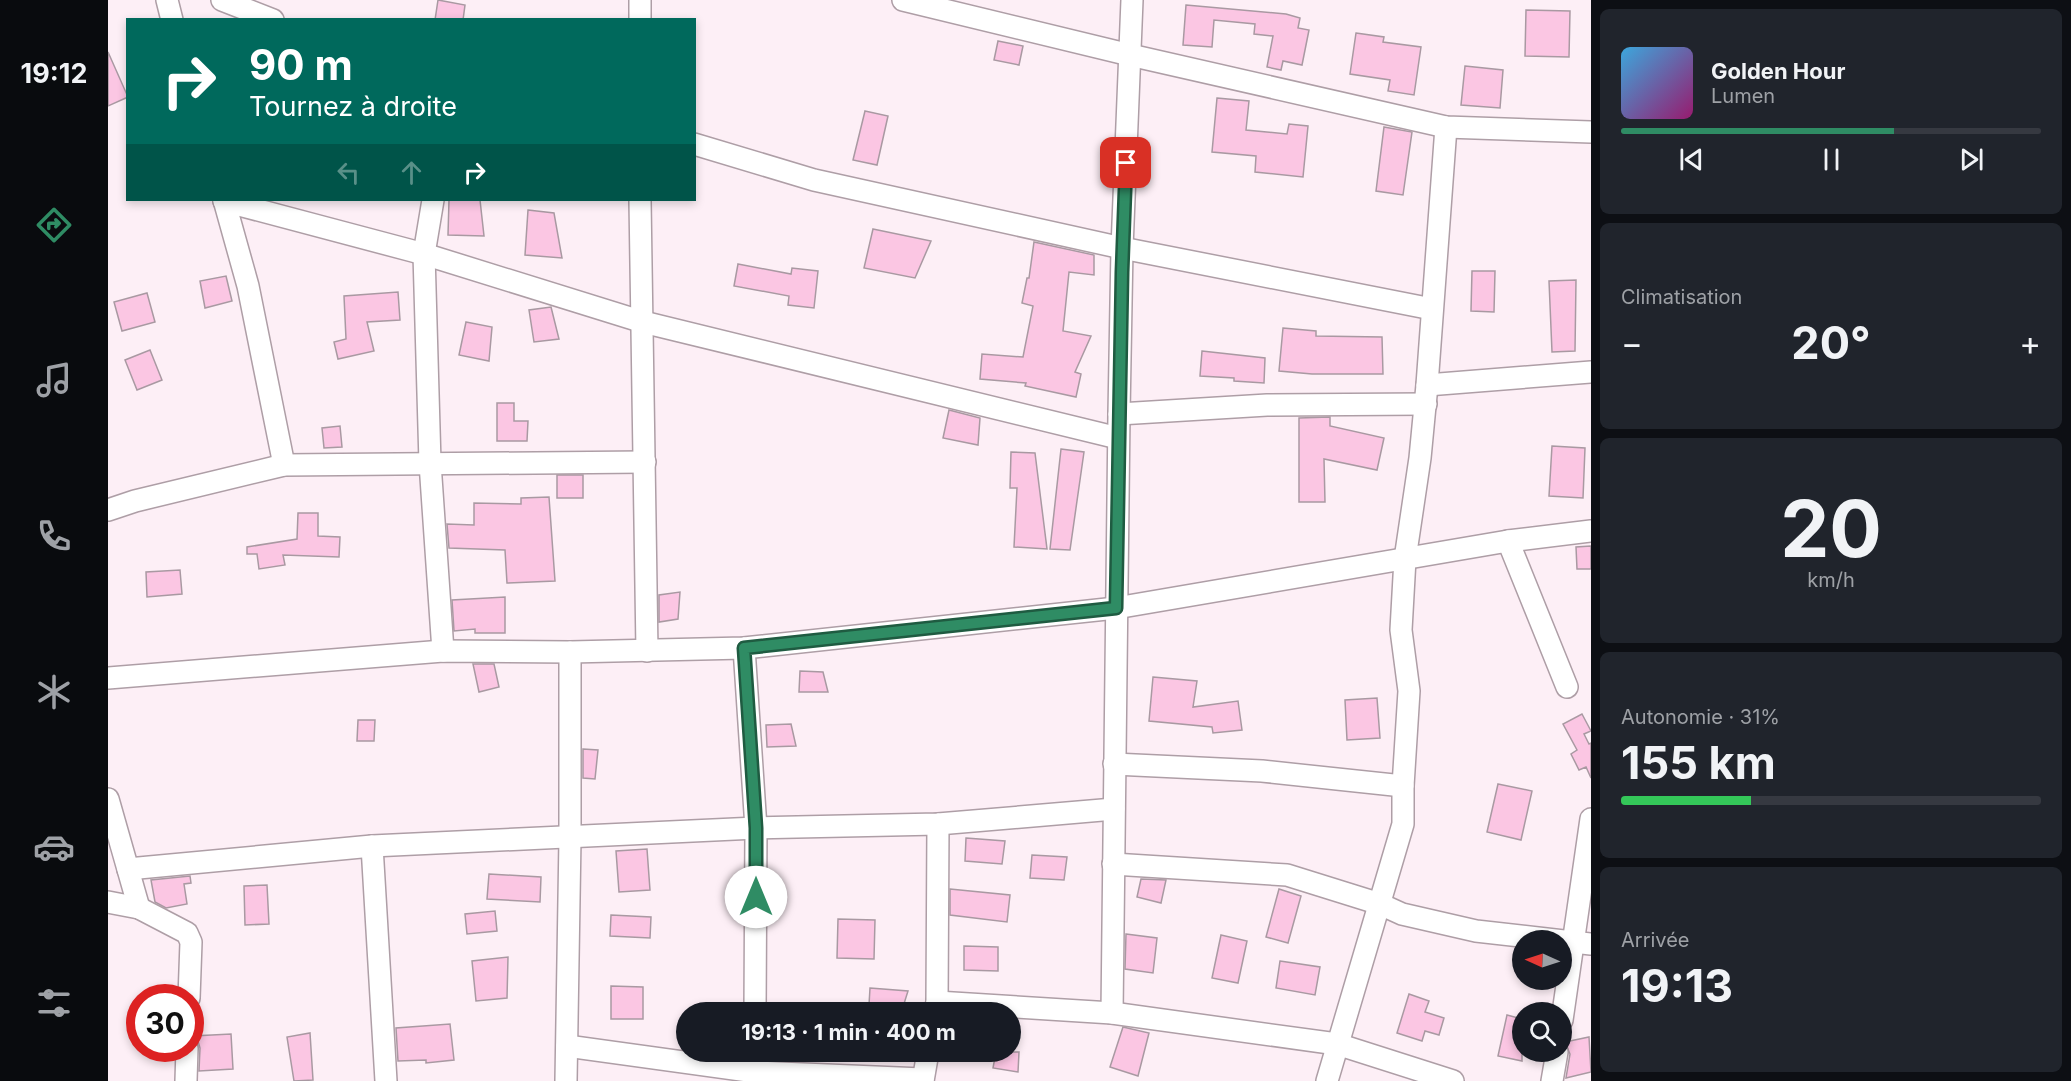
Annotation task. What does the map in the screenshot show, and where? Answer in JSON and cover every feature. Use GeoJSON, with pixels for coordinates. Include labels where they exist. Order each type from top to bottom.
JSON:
{"type":"FeatureCollection","features":[{"type":"Feature","properties":{"kind":"street"},"geometry":{"type":"LineString","coordinates":[[167,0],[172,18]]}},
{"type":"Feature","properties":{"kind":"street"},"geometry":{"type":"LineString","coordinates":[[222,0],[268,18]]}},
{"type":"Feature","properties":{"kind":"street"},"geometry":{"type":"LineString","coordinates":[[640,0],[640,18]]}},
{"type":"Feature","properties":{"kind":"street"},"geometry":{"type":"LineString","coordinates":[[903,0],[1446,128],[1591,132]]}},
{"type":"Feature","properties":{"kind":"street"},"geometry":{"type":"LineString","coordinates":[[1112,1013],[1118,438],[1122,248],[1132,0]]}},
{"type":"Feature","properties":{"kind":"street"},"geometry":{"type":"LineString","coordinates":[[1327,1081],[1403,824],[1409,691],[1401,630],[1405,559],[1420,458],[1446,128]]}},
{"type":"Feature","properties":{"kind":"street"},"geometry":{"type":"LineString","coordinates":[[696,145],[813,180],[1122,248],[1432,309]]}},
{"type":"Feature","properties":{"kind":"street"},"geometry":{"type":"LineString","coordinates":[[224,201],[248,286],[284,465]]}},
{"type":"Feature","properties":{"kind":"street"},"geometry":{"type":"LineString","coordinates":[[228,201],[423,254],[643,322],[1118,438]]}},
{"type":"Feature","properties":{"kind":"street"},"geometry":{"type":"LineString","coordinates":[[433,201],[423,254],[430,463],[443,651]]}},
{"type":"Feature","properties":{"kind":"street"},"geometry":{"type":"LineString","coordinates":[[640,201],[647,651]]}},
{"type":"Feature","properties":{"kind":"street"},"geometry":{"type":"LineString","coordinates":[[1119,414],[1426,394],[1591,372]]}},
{"type":"Feature","properties":{"kind":"street"},"geometry":{"type":"LineString","coordinates":[[108,510],[146,498],[284,465],[645,462]]}},
{"type":"Feature","properties":{"kind":"street"},"geometry":{"type":"LineString","coordinates":[[108,678],[443,651],[570,652],[744,648],[1116,608],[1508,541],[1591,531]]}},
{"type":"Feature","properties":{"kind":"street"},"geometry":{"type":"LineString","coordinates":[[1508,541],[1567,687]]}},
{"type":"Feature","properties":{"kind":"street"},"geometry":{"type":"LineString","coordinates":[[744,648],[756,828],[755,1002]]}},
{"type":"Feature","properties":{"kind":"street"},"geometry":{"type":"LineString","coordinates":[[566,1081],[570,652]]}},
{"type":"Feature","properties":{"kind":"street"},"geometry":{"type":"LineString","coordinates":[[1114,764],[1262,771],[1403,786]]}},
{"type":"Feature","properties":{"kind":"street"},"geometry":{"type":"LineString","coordinates":[[108,799],[139,908]]}},
{"type":"Feature","properties":{"kind":"street"},"geometry":{"type":"LineString","coordinates":[[128,870],[372,846],[756,828],[938,824],[1114,809]]}},
{"type":"Feature","properties":{"kind":"street"},"geometry":{"type":"LineString","coordinates":[[1567,1002],[1582,943],[1591,819]]}},
{"type":"Feature","properties":{"kind":"street"},"geometry":{"type":"LineString","coordinates":[[936,1002],[938,824]]}},
{"type":"Feature","properties":{"kind":"street"},"geometry":{"type":"LineString","coordinates":[[372,846],[386,1081]]}},
{"type":"Feature","properties":{"kind":"street"},"geometry":{"type":"LineString","coordinates":[[1113,864],[1287,875],[1380,904],[1402,914],[1476,931],[1582,943]]}},
{"type":"Feature","properties":{"kind":"street"},"geometry":{"type":"LineString","coordinates":[[108,902],[139,908],[187,933],[191,942],[190,984]]}},
{"type":"Feature","properties":{"kind":"street"},"geometry":{"type":"LineString","coordinates":[[1021,1010],[1112,1013],[1337,1044],[1453,1081]]}},
{"type":"Feature","properties":{"kind":"street"},"geometry":{"type":"LineString","coordinates":[[567,1046],[755,1068],[923,1080],[926,1062]]}},
{"type":"Feature","properties":{"kind":"street"},"geometry":{"type":"LineString","coordinates":[[186,1081],[187,1062]]}},
{"type":"Feature","properties":{"kind":"street"},"geometry":{"type":"LineString","coordinates":[[1552,1081],[1555,1062]]}},
{"type":"Feature","properties":{"kind":"building"},"geometry":{"type":"Polygon","coordinates":[[[438,0],[465,5],[463,18],[435,18],[438,0]]]}},
{"type":"Feature","properties":{"kind":"building"},"geometry":{"type":"Polygon","coordinates":[[[1186,5],[1286,14],[1300,18],[1298,28],[1309,30],[1302,65],[1283,61],[1281,70],[1267,67],[1273,36],[1254,34],[1255,24],[1214,20],[1212,47],[1183,45],[1186,5]]]}},
{"type":"Feature","properties":{"kind":"building"},"geometry":{"type":"Polygon","coordinates":[[[1526,10],[1570,11],[1569,57],[1525,56],[1526,10]]]}},
{"type":"Feature","properties":{"kind":"building"},"geometry":{"type":"Polygon","coordinates":[[[1356,33],[1384,37],[1383,42],[1421,47],[1414,95],[1388,91],[1390,80],[1350,74],[1356,33]]]}},
{"type":"Feature","properties":{"kind":"building"},"geometry":{"type":"Polygon","coordinates":[[[998,41],[1023,46],[1019,65],[994,60],[998,41]]]}},
{"type":"Feature","properties":{"kind":"building"},"geometry":{"type":"Polygon","coordinates":[[[108,52],[126,92],[126,98],[108,106],[108,52]]]}},
{"type":"Feature","properties":{"kind":"building"},"geometry":{"type":"Polygon","coordinates":[[[1465,66],[1503,70],[1500,108],[1461,105],[1465,66]]]}},
{"type":"Feature","properties":{"kind":"building"},"geometry":{"type":"Polygon","coordinates":[[[1217,98],[1249,101],[1246,130],[1287,134],[1289,124],[1308,126],[1303,177],[1255,172],[1256,156],[1212,152],[1217,98]]]}},
{"type":"Feature","properties":{"kind":"building"},"geometry":{"type":"Polygon","coordinates":[[[865,111],[888,116],[877,165],[853,160],[865,111]]]}},
{"type":"Feature","properties":{"kind":"building"},"geometry":{"type":"Polygon","coordinates":[[[1384,127],[1412,132],[1403,195],[1376,191],[1384,127]]]}},
{"type":"Feature","properties":{"kind":"building"},"geometry":{"type":"Polygon","coordinates":[[[449,201],[480,201],[484,236],[448,235],[449,201]]]}},
{"type":"Feature","properties":{"kind":"building"},"geometry":{"type":"Polygon","coordinates":[[[528,210],[554,213],[562,258],[525,255],[528,210]]]}},
{"type":"Feature","properties":{"kind":"building"},"geometry":{"type":"Polygon","coordinates":[[[873,229],[931,241],[915,278],[864,268],[873,229]]]}},
{"type":"Feature","properties":{"kind":"building"},"geometry":{"type":"Polygon","coordinates":[[[1034,242],[1094,255],[1094,275],[1069,272],[1063,331],[1091,336],[1075,372],[1081,374],[1076,397],[1025,386],[1026,383],[980,379],[982,354],[1023,357],[1033,306],[1022,303],[1027,278],[1029,278],[1034,242]]]}},
{"type":"Feature","properties":{"kind":"building"},"geometry":{"type":"Polygon","coordinates":[[[738,264],[791,274],[792,268],[818,271],[814,308],[788,305],[789,296],[734,286],[738,264]]]}},
{"type":"Feature","properties":{"kind":"building"},"geometry":{"type":"Polygon","coordinates":[[[1472,271],[1495,271],[1494,312],[1471,311],[1472,271]]]}},
{"type":"Feature","properties":{"kind":"building"},"geometry":{"type":"Polygon","coordinates":[[[226,276],[232,301],[205,308],[200,281],[226,276]]]}},
{"type":"Feature","properties":{"kind":"building"},"geometry":{"type":"Polygon","coordinates":[[[1576,280],[1575,351],[1552,352],[1549,281],[1576,280]]]}},
{"type":"Feature","properties":{"kind":"building"},"geometry":{"type":"Polygon","coordinates":[[[398,292],[400,320],[367,322],[374,351],[338,359],[334,342],[346,339],[344,296],[398,292]]]}},
{"type":"Feature","properties":{"kind":"building"},"geometry":{"type":"Polygon","coordinates":[[[147,293],[155,322],[122,331],[114,302],[147,293]]]}},
{"type":"Feature","properties":{"kind":"building"},"geometry":{"type":"Polygon","coordinates":[[[551,307],[559,339],[534,342],[529,310],[551,307]]]}},
{"type":"Feature","properties":{"kind":"building"},"geometry":{"type":"Polygon","coordinates":[[[466,322],[492,327],[489,361],[459,355],[466,322]]]}},
{"type":"Feature","properties":{"kind":"building"},"geometry":{"type":"Polygon","coordinates":[[[1283,328],[1316,331],[1316,336],[1382,337],[1383,374],[1312,374],[1279,371],[1283,328]]]}},
{"type":"Feature","properties":{"kind":"building"},"geometry":{"type":"Polygon","coordinates":[[[150,350],[162,380],[137,390],[125,360],[150,350]]]}},
{"type":"Feature","properties":{"kind":"building"},"geometry":{"type":"Polygon","coordinates":[[[1202,351],[1265,358],[1264,383],[1200,376],[1202,351]]]}},
{"type":"Feature","properties":{"kind":"building"},"geometry":{"type":"Polygon","coordinates":[[[497,403],[514,403],[514,421],[528,421],[527,441],[497,441],[497,403]]]}},
{"type":"Feature","properties":{"kind":"building"},"geometry":{"type":"Polygon","coordinates":[[[949,410],[980,418],[978,445],[943,438],[949,410]]]}},
{"type":"Feature","properties":{"kind":"building"},"geometry":{"type":"Polygon","coordinates":[[[1330,417],[1330,426],[1384,438],[1377,470],[1324,459],[1325,502],[1299,502],[1299,418],[1330,417]]]}},
{"type":"Feature","properties":{"kind":"building"},"geometry":{"type":"Polygon","coordinates":[[[340,426],[342,447],[324,448],[322,428],[340,426]]]}},
{"type":"Feature","properties":{"kind":"building"},"geometry":{"type":"Polygon","coordinates":[[[1552,446],[1585,448],[1583,498],[1549,496],[1552,446]]]}},
{"type":"Feature","properties":{"kind":"building"},"geometry":{"type":"Polygon","coordinates":[[[1061,449],[1084,452],[1070,550],[1050,549],[1061,449]]]}},
{"type":"Feature","properties":{"kind":"building"},"geometry":{"type":"Polygon","coordinates":[[[1011,452],[1035,453],[1047,549],[1014,547],[1017,488],[1010,488],[1011,452]]]}},
{"type":"Feature","properties":{"kind":"building"},"geometry":{"type":"Polygon","coordinates":[[[557,475],[583,475],[583,498],[557,498],[557,475]]]}},
{"type":"Feature","properties":{"kind":"building"},"geometry":{"type":"Polygon","coordinates":[[[549,497],[555,581],[507,583],[505,550],[449,548],[447,524],[474,525],[474,503],[521,504],[521,498],[549,497]]]}},
{"type":"Feature","properties":{"kind":"building"},"geometry":{"type":"Polygon","coordinates":[[[298,513],[318,513],[318,536],[340,537],[339,557],[283,555],[285,565],[259,569],[257,554],[247,554],[247,547],[297,539],[298,513]]]}},
{"type":"Feature","properties":{"kind":"building"},"geometry":{"type":"Polygon","coordinates":[[[1591,546],[1591,569],[1577,569],[1576,547],[1591,546]]]}},
{"type":"Feature","properties":{"kind":"building"},"geometry":{"type":"Polygon","coordinates":[[[180,570],[182,594],[147,597],[146,572],[180,570]]]}},
{"type":"Feature","properties":{"kind":"building"},"geometry":{"type":"Polygon","coordinates":[[[680,592],[678,619],[659,622],[659,595],[680,592]]]}},
{"type":"Feature","properties":{"kind":"building"},"geometry":{"type":"Polygon","coordinates":[[[505,597],[505,633],[475,633],[475,629],[454,631],[452,600],[505,597]]]}},
{"type":"Feature","properties":{"kind":"building"},"geometry":{"type":"Polygon","coordinates":[[[473,664],[494,664],[499,687],[479,692],[473,664]]]}},
{"type":"Feature","properties":{"kind":"building"},"geometry":{"type":"Polygon","coordinates":[[[800,671],[823,672],[828,692],[799,692],[800,671]]]}},
{"type":"Feature","properties":{"kind":"building"},"geometry":{"type":"Polygon","coordinates":[[[1153,677],[1197,681],[1193,707],[1238,701],[1242,730],[1213,733],[1212,727],[1149,721],[1153,677]]]}},
{"type":"Feature","properties":{"kind":"building"},"geometry":{"type":"Polygon","coordinates":[[[1377,698],[1380,738],[1347,740],[1345,700],[1377,698]]]}},
{"type":"Feature","properties":{"kind":"building"},"geometry":{"type":"Polygon","coordinates":[[[1582,714],[1591,731],[1584,734],[1589,744],[1591,743],[1591,778],[1586,767],[1579,770],[1571,754],[1577,750],[1563,724],[1582,714]]]}},
{"type":"Feature","properties":{"kind":"building"},"geometry":{"type":"Polygon","coordinates":[[[358,720],[375,720],[374,741],[357,741],[358,720]]]}},
{"type":"Feature","properties":{"kind":"building"},"geometry":{"type":"Polygon","coordinates":[[[791,724],[796,746],[767,747],[766,725],[791,724]]]}},
{"type":"Feature","properties":{"kind":"building"},"geometry":{"type":"Polygon","coordinates":[[[583,749],[598,750],[595,779],[583,778],[583,749]]]}},
{"type":"Feature","properties":{"kind":"building"},"geometry":{"type":"Polygon","coordinates":[[[1498,784],[1532,791],[1521,840],[1487,832],[1498,784]]]}},
{"type":"Feature","properties":{"kind":"building"},"geometry":{"type":"Polygon","coordinates":[[[966,838],[1005,841],[1002,864],[965,861],[966,838]]]}},
{"type":"Feature","properties":{"kind":"building"},"geometry":{"type":"Polygon","coordinates":[[[647,849],[650,890],[619,892],[616,851],[647,849]]]}},
{"type":"Feature","properties":{"kind":"building"},"geometry":{"type":"Polygon","coordinates":[[[1032,855],[1067,857],[1064,880],[1030,878],[1032,855]]]}},
{"type":"Feature","properties":{"kind":"building"},"geometry":{"type":"Polygon","coordinates":[[[489,874],[541,877],[540,902],[487,899],[489,874]]]}},
{"type":"Feature","properties":{"kind":"building"},"geometry":{"type":"Polygon","coordinates":[[[190,876],[191,883],[184,884],[187,904],[166,908],[155,902],[151,880],[190,876]]]}},
{"type":"Feature","properties":{"kind":"building"},"geometry":{"type":"Polygon","coordinates":[[[1141,879],[1166,880],[1161,903],[1137,897],[1141,879]]]}},
{"type":"Feature","properties":{"kind":"building"},"geometry":{"type":"Polygon","coordinates":[[[267,885],[269,924],[245,925],[244,886],[267,885]]]}},
{"type":"Feature","properties":{"kind":"building"},"geometry":{"type":"Polygon","coordinates":[[[950,889],[1010,895],[1007,922],[950,915],[950,889]]]}},
{"type":"Feature","properties":{"kind":"building"},"geometry":{"type":"Polygon","coordinates":[[[1279,889],[1301,896],[1288,943],[1266,937],[1279,889]]]}},
{"type":"Feature","properties":{"kind":"building"},"geometry":{"type":"Polygon","coordinates":[[[495,911],[497,931],[467,934],[465,914],[495,911]]]}},
{"type":"Feature","properties":{"kind":"building"},"geometry":{"type":"Polygon","coordinates":[[[611,915],[651,917],[650,938],[610,936],[611,915]]]}},
{"type":"Feature","properties":{"kind":"building"},"geometry":{"type":"Polygon","coordinates":[[[838,919],[875,920],[874,959],[837,958],[838,919]]]}},
{"type":"Feature","properties":{"kind":"building"},"geometry":{"type":"Polygon","coordinates":[[[1126,934],[1157,938],[1153,973],[1125,969],[1126,934]]]}},
{"type":"Feature","properties":{"kind":"building"},"geometry":{"type":"Polygon","coordinates":[[[1221,935],[1247,941],[1238,983],[1212,978],[1221,935]]]}},
{"type":"Feature","properties":{"kind":"building"},"geometry":{"type":"Polygon","coordinates":[[[964,946],[998,947],[998,971],[964,970],[964,946]]]}},
{"type":"Feature","properties":{"kind":"building"},"geometry":{"type":"Polygon","coordinates":[[[508,957],[507,998],[476,1001],[472,961],[508,957]]]}},
{"type":"Feature","properties":{"kind":"building"},"geometry":{"type":"Polygon","coordinates":[[[1280,961],[1320,967],[1315,995],[1276,988],[1280,961]]]}},
{"type":"Feature","properties":{"kind":"building"},"geometry":{"type":"Polygon","coordinates":[[[611,986],[643,987],[643,1019],[611,1019],[611,986]]]}},
{"type":"Feature","properties":{"kind":"building"},"geometry":{"type":"Polygon","coordinates":[[[870,988],[908,991],[905,1002],[869,1002],[870,988]]]}},
{"type":"Feature","properties":{"kind":"building"},"geometry":{"type":"Polygon","coordinates":[[[1409,994],[1429,1001],[1425,1012],[1444,1018],[1439,1035],[1425,1031],[1422,1041],[1397,1033],[1409,994]]]}},
{"type":"Feature","properties":{"kind":"building"},"geometry":{"type":"Polygon","coordinates":[[[1507,1015],[1512,1016],[1512,1059],[1498,1056],[1507,1015]]]}},
{"type":"Feature","properties":{"kind":"building"},"geometry":{"type":"Polygon","coordinates":[[[450,1024],[454,1060],[426,1063],[426,1060],[398,1061],[396,1028],[450,1024]]]}},
{"type":"Feature","properties":{"kind":"building"},"geometry":{"type":"Polygon","coordinates":[[[1123,1027],[1149,1033],[1138,1076],[1110,1067],[1123,1027]]]}},
{"type":"Feature","properties":{"kind":"building"},"geometry":{"type":"Polygon","coordinates":[[[310,1033],[313,1080],[294,1081],[287,1037],[310,1033]]]}},
{"type":"Feature","properties":{"kind":"building"},"geometry":{"type":"Polygon","coordinates":[[[231,1034],[233,1069],[199,1071],[199,1062],[204,1062],[204,1035],[231,1034]]]}},
{"type":"Feature","properties":{"kind":"building"},"geometry":{"type":"Polygon","coordinates":[[[1589,1037],[1591,1072],[1566,1078],[1569,1062],[1572,1062],[1572,1041],[1589,1037]]]}},
{"type":"Feature","properties":{"kind":"building"},"geometry":{"type":"Polygon","coordinates":[[[994,1062],[1018,1062],[1018,1072],[993,1068],[994,1062]]]}},
{"type":"Feature","properties":{"kind":"route"},"geometry":{"type":"LineString","coordinates":[[756,897],[756,828],[744,648],[1116,608],[1118,438],[1126,163]]}}]}
